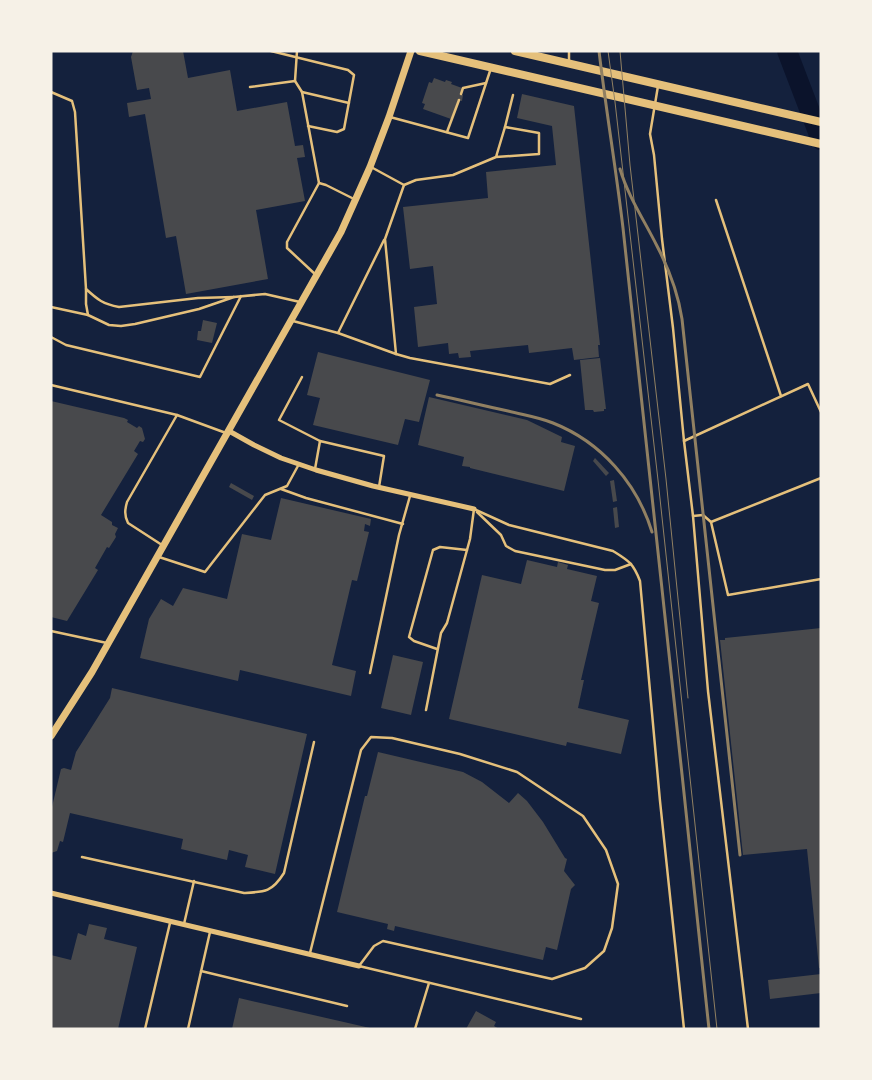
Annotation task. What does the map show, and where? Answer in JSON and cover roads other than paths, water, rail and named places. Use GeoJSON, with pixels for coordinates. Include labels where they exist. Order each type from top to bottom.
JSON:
{"type":"FeatureCollection","features":[{"type":"Feature","properties":{"kind":"main road"},"geometry":{"type":"LineString","coordinates":[[51,736],[109,643],[341,232],[370,167],[411,51]]}},
{"type":"Feature","properties":{"kind":"main road"},"geometry":{"type":"LineString","coordinates":[[420,51],[821,144]]}},
{"type":"Feature","properties":{"kind":"main road"},"geometry":{"type":"LineString","coordinates":[[514,51],[821,122]]}},
{"type":"Feature","properties":{"kind":"street"},"geometry":{"type":"LineString","coordinates":[[228,432],[281,458],[315,470],[474,509]]}},
{"type":"Feature","properties":{"kind":"street"},"geometry":{"type":"LineString","coordinates":[[51,893],[359,966]]}},
{"type":"Feature","properties":{"kind":"lane"},"geometry":{"type":"LineString","coordinates":[[271,51],[348,70],[354,75],[344,128],[338,132],[308,126]]}},
{"type":"Feature","properties":{"kind":"lane"},"geometry":{"type":"LineString","coordinates":[[297,51],[295,81],[302,92],[319,183],[288,242],[287,248],[317,276]]}},
{"type":"Feature","properties":{"kind":"lane"},"geometry":{"type":"LineString","coordinates":[[569,51],[569,64]]}},
{"type":"Feature","properties":{"kind":"lane"},"geometry":{"type":"LineString","coordinates":[[389,117],[468,138],[491,68]]}},
{"type":"Feature","properties":{"kind":"lane"},"geometry":{"type":"LineString","coordinates":[[250,87],[295,81]]}},
{"type":"Feature","properties":{"kind":"lane"},"geometry":{"type":"LineString","coordinates":[[461,94],[463,88],[487,83]]}},
{"type":"Feature","properties":{"kind":"lane"},"geometry":{"type":"LineString","coordinates":[[658,84],[650,134],[654,155],[693,516],[708,691],[748,1029]]}},
{"type":"Feature","properties":{"kind":"lane"},"geometry":{"type":"LineString","coordinates":[[51,92],[72,101],[75,112],[88,315]]}},
{"type":"Feature","properties":{"kind":"lane"},"geometry":{"type":"LineString","coordinates":[[302,92],[349,103]]}},
{"type":"Feature","properties":{"kind":"lane"},"geometry":{"type":"LineString","coordinates":[[496,157],[513,95]]}},
{"type":"Feature","properties":{"kind":"lane"},"geometry":{"type":"LineString","coordinates":[[447,132],[459,100]]}},
{"type":"Feature","properties":{"kind":"lane"},"geometry":{"type":"LineString","coordinates":[[338,333],[385,239],[404,185],[416,180],[453,175],[496,157],[539,154],[539,133],[505,127]]}},
{"type":"Feature","properties":{"kind":"lane"},"geometry":{"type":"LineString","coordinates":[[370,167],[404,185]]}},
{"type":"Feature","properties":{"kind":"lane"},"geometry":{"type":"LineString","coordinates":[[319,183],[356,200]]}},
{"type":"Feature","properties":{"kind":"lane"},"geometry":{"type":"LineString","coordinates":[[716,200],[781,396]]}},
{"type":"Feature","properties":{"kind":"lane"},"geometry":{"type":"LineString","coordinates":[[385,239],[396,354]]}},
{"type":"Feature","properties":{"kind":"lane"},"geometry":{"type":"LineString","coordinates":[[86,289],[107,305],[119,307],[198,298],[264,294],[302,303]]}},
{"type":"Feature","properties":{"kind":"lane"},"geometry":{"type":"LineString","coordinates":[[51,338],[66,346],[200,377],[241,296]]}},
{"type":"Feature","properties":{"kind":"lane"},"geometry":{"type":"LineString","coordinates":[[51,306],[88,315],[109,324],[121,326],[199,309],[234,297]]}},
{"type":"Feature","properties":{"kind":"lane"},"geometry":{"type":"LineString","coordinates":[[292,320],[338,333],[410,358],[550,384],[570,374]]}},
{"type":"Feature","properties":{"kind":"lane"},"geometry":{"type":"LineString","coordinates":[[302,377],[279,420],[320,441],[384,456],[379,487]]}},
{"type":"Feature","properties":{"kind":"lane"},"geometry":{"type":"LineString","coordinates":[[51,384],[177,415],[228,432]]}},
{"type":"Feature","properties":{"kind":"lane"},"geometry":{"type":"LineString","coordinates":[[684,441],[808,384],[821,412]]}},
{"type":"Feature","properties":{"kind":"lane"},"geometry":{"type":"LineString","coordinates":[[164,546],[128,523],[125,512],[127,502],[177,415]]}},
{"type":"Feature","properties":{"kind":"lane"},"geometry":{"type":"LineString","coordinates":[[315,470],[320,441]]}},
{"type":"Feature","properties":{"kind":"lane"},"geometry":{"type":"LineString","coordinates":[[158,557],[206,572],[265,494],[287,486],[299,464]]}},
{"type":"Feature","properties":{"kind":"lane"},"geometry":{"type":"LineString","coordinates":[[711,522],[821,478]]}},
{"type":"Feature","properties":{"kind":"lane"},"geometry":{"type":"LineString","coordinates":[[280,489],[402,524]]}},
{"type":"Feature","properties":{"kind":"lane"},"geometry":{"type":"LineString","coordinates":[[370,673],[402,524],[411,494]]}},
{"type":"Feature","properties":{"kind":"lane"},"geometry":{"type":"LineString","coordinates":[[426,710],[441,633],[447,622],[470,540],[474,509]]}},
{"type":"Feature","properties":{"kind":"lane"},"geometry":{"type":"LineString","coordinates":[[474,509],[509,525],[613,551],[631,564],[640,581],[660,801],[684,1029]]}},
{"type":"Feature","properties":{"kind":"lane"},"geometry":{"type":"LineString","coordinates":[[474,509],[501,535],[506,546],[515,551],[605,570],[615,570],[631,564]]}},
{"type":"Feature","properties":{"kind":"lane"},"geometry":{"type":"LineString","coordinates":[[693,516],[703,515],[711,522],[728,595],[821,579]]}},
{"type":"Feature","properties":{"kind":"lane"},"geometry":{"type":"LineString","coordinates":[[438,650],[414,641],[409,637],[433,550],[440,547],[467,550]]}},
{"type":"Feature","properties":{"kind":"lane"},"geometry":{"type":"LineString","coordinates":[[51,631],[109,643]]}},
{"type":"Feature","properties":{"kind":"lane"},"geometry":{"type":"LineString","coordinates":[[310,954],[361,750],[371,737],[392,738],[460,754],[517,772],[583,816],[606,850],[618,884],[612,928],[604,951],[585,968],[552,979],[383,941],[374,946],[359,966],[581,1019]]}},
{"type":"Feature","properties":{"kind":"lane"},"geometry":{"type":"LineString","coordinates":[[82,856],[244,893],[263,892],[277,884],[284,873],[314,742]]}},
{"type":"Feature","properties":{"kind":"lane"},"geometry":{"type":"LineString","coordinates":[[184,924],[194,882]]}},
{"type":"Feature","properties":{"kind":"lane"},"geometry":{"type":"LineString","coordinates":[[144,1029],[170,921]]}},
{"type":"Feature","properties":{"kind":"lane"},"geometry":{"type":"LineString","coordinates":[[188,1029],[211,931]]}},
{"type":"Feature","properties":{"kind":"lane"},"geometry":{"type":"LineString","coordinates":[[201,971],[346,1006]]}},
{"type":"Feature","properties":{"kind":"lane"},"geometry":{"type":"LineString","coordinates":[[415,1029],[429,983]]}},
{"type":"Feature","properties":{"kind":"waterway"},"geometry":{"type":"LineString","coordinates":[[787,51],[821,140]]}},
{"type":"Feature","properties":{"kind":"tram line"},"geometry":{"type":"LineString","coordinates":[[608,51],[658,480],[717,1029]]}},
{"type":"Feature","properties":{"kind":"tram line"},"geometry":{"type":"LineString","coordinates":[[620,51],[630,165],[666,479],[688,698]]}},
{"type":"Feature","properties":{"kind":"railway"},"geometry":{"type":"LineString","coordinates":[[599,51],[634,328],[709,1029]]}},
{"type":"Feature","properties":{"kind":"railway"},"geometry":{"type":"LineString","coordinates":[[620,169],[632,198],[669,272],[682,319],[740,855]]}},
{"type":"Feature","properties":{"kind":"railway"},"geometry":{"type":"LineString","coordinates":[[437,395],[542,419],[570,431],[587,441],[615,466],[627,481],[637,497],[652,532]]}}]}
